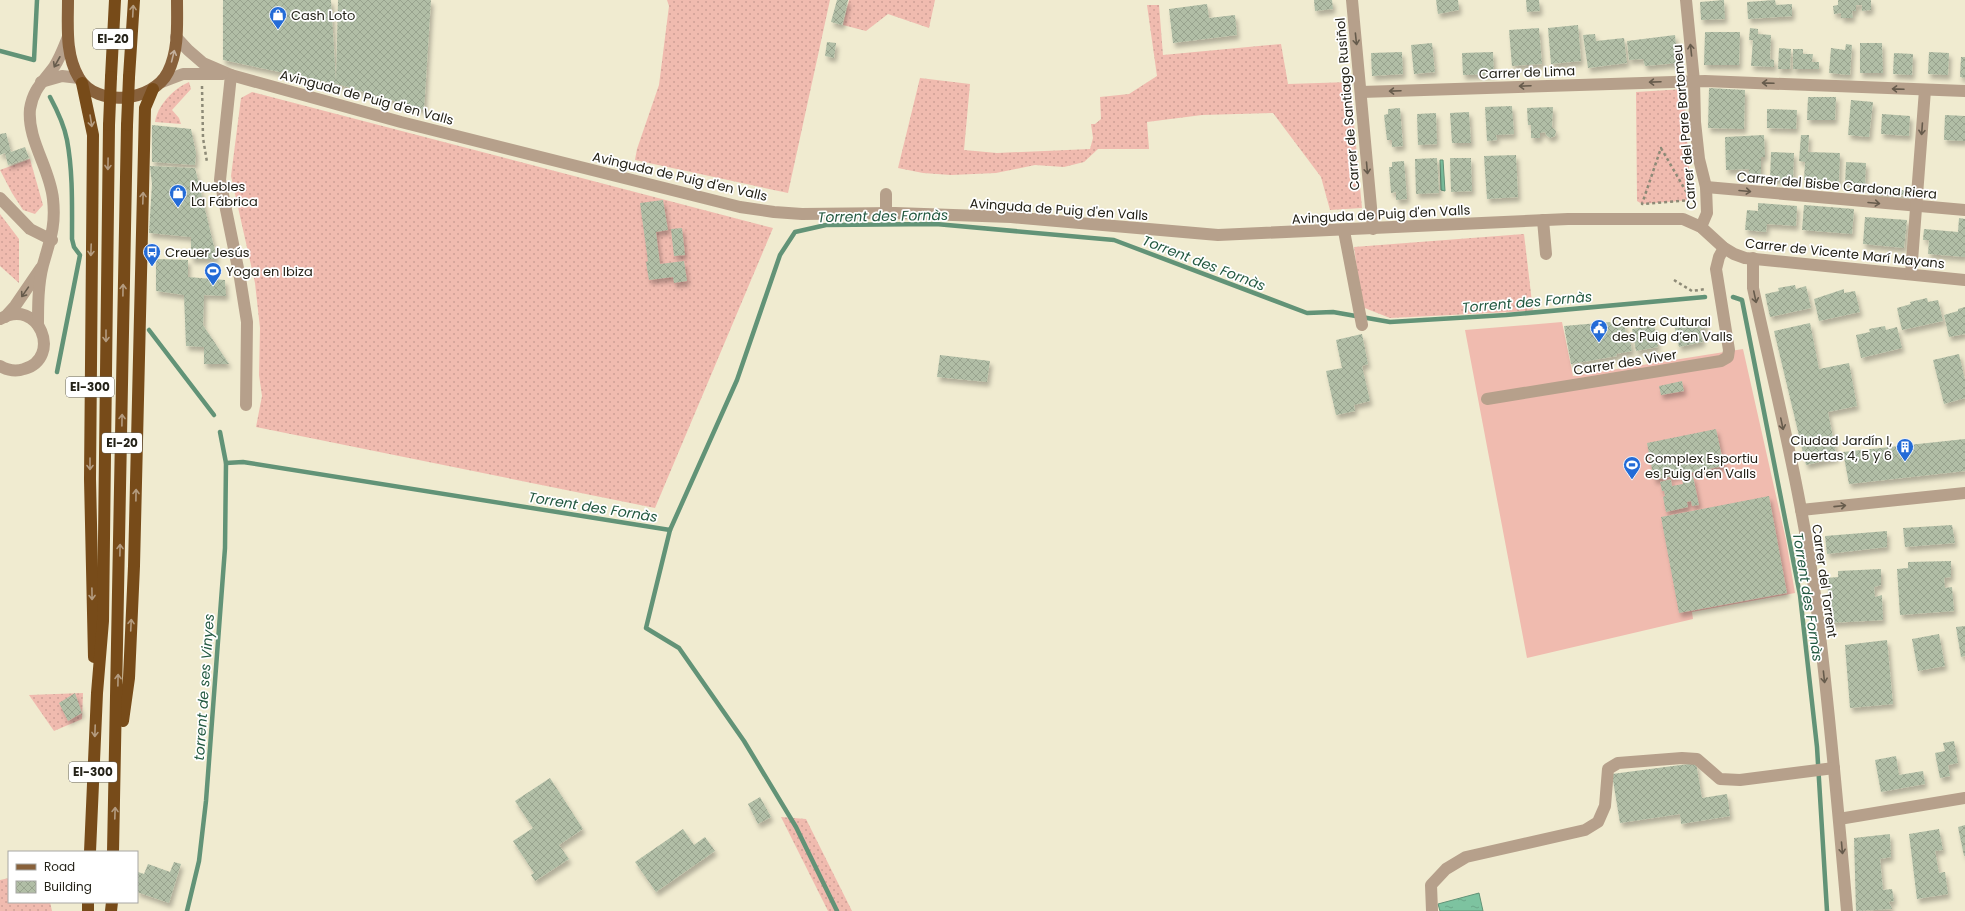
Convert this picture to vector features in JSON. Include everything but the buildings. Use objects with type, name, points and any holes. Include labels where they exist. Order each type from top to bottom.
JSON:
[{"type":"highway","name":"EI-20","points":[[96,692],[103,621],[109,125],[115,0]]},
{"type":"highway","name":"EI-20","points":[[116,761],[127,125],[134,0]]},
{"type":"highway","name":"EI-300","points":[[80,80],[93,135],[90,479],[92,634],[96,692],[90,851]]},
{"type":"highway","name":"EI-300","points":[[113,851],[116,761],[129,678],[134,566],[145,108],[158,85]]},
{"type":"main road","name":"EI-300","points":[[68,0],[68,37],[72,61],[80,80]]},
{"type":"main road","name":"EI-300","points":[[158,85],[174,57],[177,0]]},
{"type":"main road","points":[[80,80],[94,92],[109,97],[134,97],[158,85]]},
{"type":"street","name":"Carrer de Santiago Rusiñol","points":[[1352,0],[1372,229]]},
{"type":"street","name":"Carrer del Pare Bartomeu","points":[[1686,0],[1694,81],[1697,144],[1706,187],[1707,213],[1701,227]]},
{"type":"street","points":[[4,369],[28,368],[40,357],[44,341],[38,325],[39,292],[43,266],[52,240],[54,223],[53,198],[49,178],[30,126],[30,108],[34,94],[40,82],[54,67],[68,37]]},
{"type":"street","name":"Avinguda de Puig d'en Valls","points":[[176,37],[203,63],[231,75],[401,122],[740,207],[788,213],[1011,217],[1218,235],[1544,220],[1676,218],[1694,222],[1724,248]]},
{"type":"street","name":"Avinguda de Puig d'en Valls","points":[[158,85],[183,74],[231,75]]},
{"type":"street","points":[[231,75],[220,180],[240,278],[247,322],[246,405]]},
{"type":"street","points":[[40,82],[62,76],[80,80]]},
{"type":"street","name":"Carrer de Lima","points":[[1361,92],[1694,81],[1965,91]]},
{"type":"street","points":[[1911,274],[1917,207],[1924,90]]},
{"type":"street","name":"Carrer del Bisbe Cardona Riera","points":[[1706,187],[1917,207],[1965,210]]},
{"type":"street","points":[[886,194],[886,214]]},
{"type":"street","points":[[0,198],[30,229],[52,240]]},
{"type":"street","points":[[1544,220],[1546,254]]},
{"type":"street","points":[[1344,230],[1362,325]]},
{"type":"street","name":"Carrer de Vicente Marí Mayans","points":[[1724,248],[1734,254],[1753,258],[1965,280]]},
{"type":"street","name":"Carrer des Viver","points":[[1488,399],[1721,361],[1728,357],[1729,350],[1716,269],[1719,257],[1724,248]]},
{"type":"street","name":"Carrer del Torrent","points":[[1753,258],[1753,288],[1801,510],[1816,602],[1832,768],[1839,819],[1847,911]]},
{"type":"street","points":[[2,318],[15,306],[43,266]]},
{"type":"street","points":[[2,318],[19,314],[26,316],[38,325]]},
{"type":"street","points":[[1801,510],[1965,493]]},
{"type":"street","points":[[1432,911],[1431,885],[1446,868],[1466,857],[1585,830],[1598,822],[1605,806],[1608,769],[1618,763],[1682,758],[1697,760],[1720,779],[1740,780],[1832,768]]},
{"type":"street","points":[[1839,819],[1965,798]]},
{"type":"path","points":[[1661,148],[1691,200],[1642,204],[1656,162],[1661,148]]},
{"type":"path","points":[[1674,280],[1692,291],[1706,290]]},
{"type":"shaded area","points":[[667,0],[830,0],[788,193],[635,160],[637,149],[659,85],[669,6]]},
{"type":"shaded area","points":[[849,0],[935,0],[929,28],[888,14],[866,31],[843,25]]},
{"type":"shaded area","points":[[1147,5],[1159,5],[1163,55],[1281,44],[1288,84],[1350,82],[1362,208],[1330,210],[1321,177],[1273,113],[1202,115],[1147,122],[1149,149],[1098,149],[1084,162],[1064,167],[1035,165],[996,173],[951,175],[923,173],[898,168],[920,78],[970,84],[964,150],[997,153],[1090,149],[1093,138],[1091,124],[1095,124],[1101,119],[1100,97],[1129,94],[1157,76]]},
{"type":"shaded area","points":[[189,82],[191,89],[172,110],[179,118],[181,124],[155,122],[159,110],[167,98],[177,89]]},
{"type":"shaded area","points":[[1684,89],[1691,200],[1642,204],[1637,201],[1636,92]]},
{"type":"shaded area","points":[[252,92],[773,228],[655,508],[256,427],[262,396],[259,375],[260,328],[255,283],[231,176],[241,98]]},
{"type":"shaded area","points":[[30,159],[43,205],[35,214],[23,210],[0,170]]},
{"type":"shaded area","points":[[0,214],[19,239],[19,283],[0,266]]},
{"type":"shaded area","points":[[1524,234],[1533,311],[1390,318],[1362,307],[1354,247]]},
{"type":"shaded area","name":"Complex Esportiu es Puig d'en Valls","points":[[1562,322],[1573,376],[1743,349],[1786,540],[1795,593],[1692,612],[1693,619],[1527,658],[1465,330]]},
{"type":"shaded area","points":[[83,693],[82,719],[54,731],[29,695]]},
{"type":"shaded area","points":[[781,817],[806,819],[852,911],[828,911]]},
{"type":"shaded area","points":[[8,878],[8,903],[50,903],[52,911],[0,911],[0,880]]},
{"type":"water","points":[[1440,160],[1443,160],[1445,191],[1441,190]]},
{"type":"water","points":[[1479,893],[1483,911],[1440,911],[1438,904]]},
{"type":"waterway","points":[[0,51],[34,60],[37,0]]},
{"type":"waterway","points":[[50,97],[58,112],[66,134],[71,177],[72,239],[74,247],[80,255],[57,372]]},
{"type":"waterway","name":"Torrent des Fornàs","points":[[226,463],[243,462],[670,530],[737,380],[780,255],[795,232],[826,225],[936,224],[1114,240],[1307,313],[1333,312],[1390,322],[1506,315],[1705,297]]},
{"type":"waterway","name":"Torrent des Fornàs","points":[[1733,297],[1742,300],[1800,595],[1817,747],[1827,911]]},
{"type":"waterway","points":[[149,330],[214,415]]},
{"type":"waterway","name":"torrent de ses Vinyes","points":[[187,911],[199,861],[206,801],[225,548],[226,463],[220,432]]},
{"type":"waterway","points":[[670,530],[646,628],[679,648],[744,741],[796,827],[837,911]]},
{"type":"place","name":"Cash Loto","points":[[278,30]]},
{"type":"place","name":"Muebles La Fábrica","points":[[178,208]]},
{"type":"place","name":"Creuer Jesús","points":[[152,267]]},
{"type":"place","name":"Yoga en Ibiza","points":[[213,286]]},
{"type":"place","name":"Centre Cultural des Puig d’en Valls","points":[[1599,343]]},
{"type":"place","name":"Ciudad Jardín I, puertas 4, 5 y 6","points":[[1905,462]]},
{"type":"place","name":"Complex Esportiu es Puig d'en Valls","points":[[1632,480]]}]
